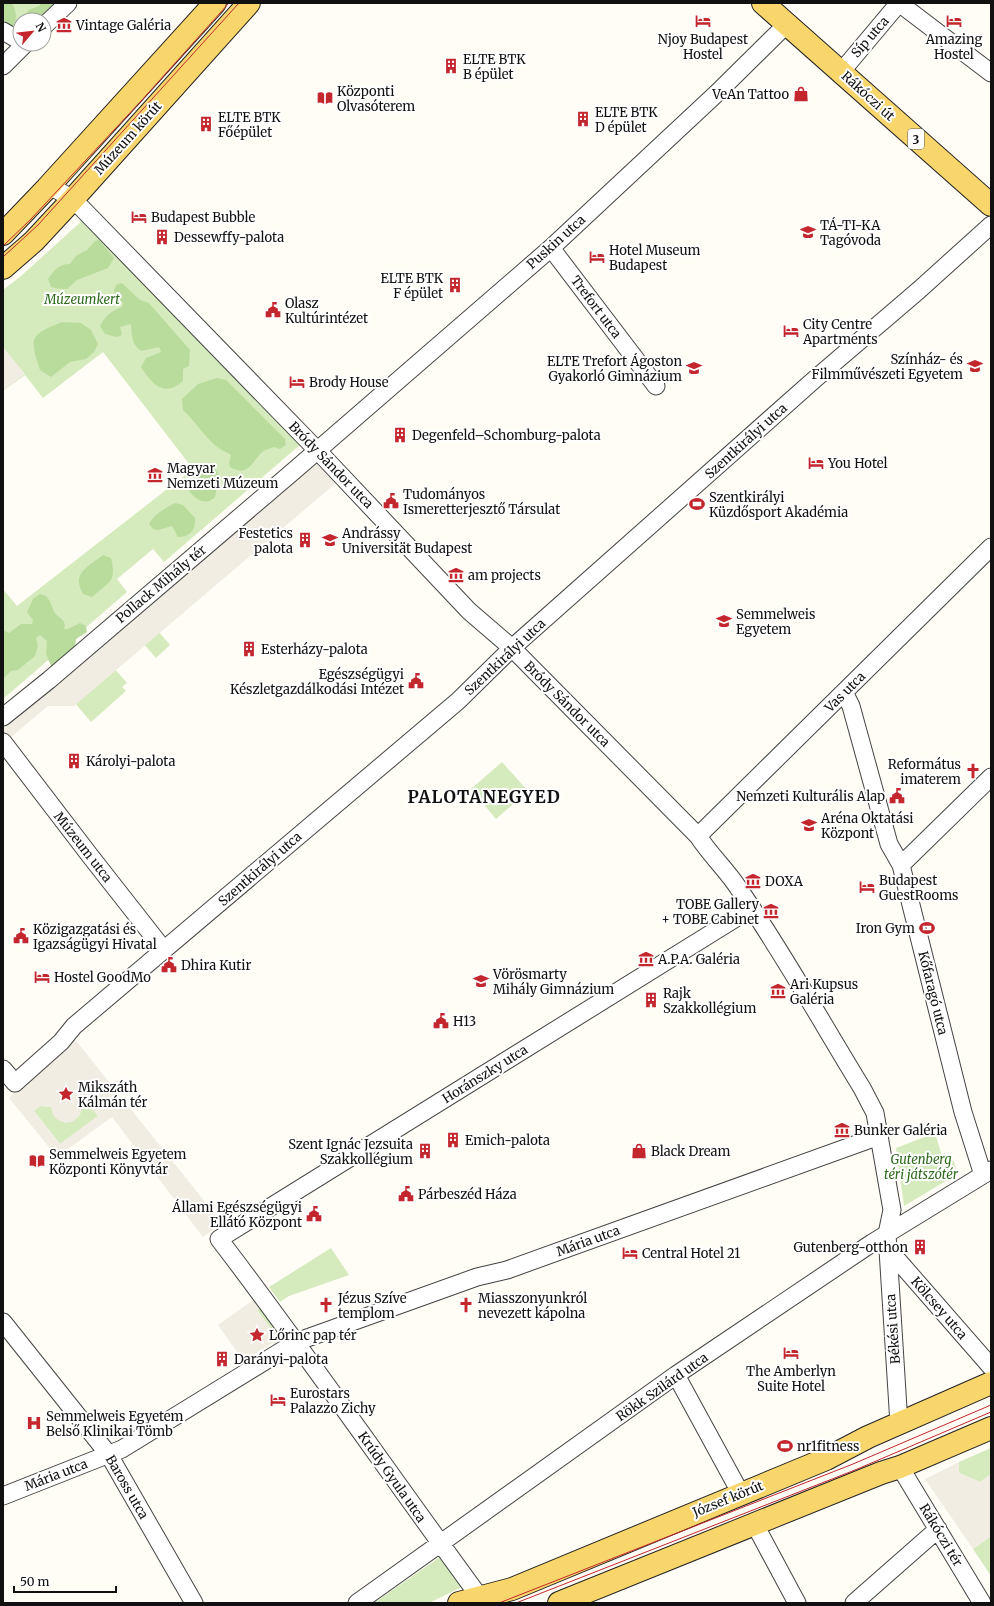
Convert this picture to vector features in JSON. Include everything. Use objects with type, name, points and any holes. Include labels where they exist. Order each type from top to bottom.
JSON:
[{"type":"main road","name":"Múzeum körút","points":[[3,234],[47,188],[215,3]]},
{"type":"main road","name":"Múzeum körút","points":[[3,268],[34,241],[73,199],[249,3]]},
{"type":"main road","name":"Rákóczi út","points":[[763,3],[991,205]]},
{"type":"main road","name":"József körút","points":[[474,1601],[512,1588],[826,1459],[868,1437],[991,1383]]},
{"type":"main road","points":[[559,1603],[754,1523],[880,1473],[900,1467],[991,1428]]},
{"type":"street","points":[[52,18],[68,3]]},
{"type":"street","points":[[899,3],[991,73]]},
{"type":"street","name":"Síp utca","points":[[841,72],[899,3]]},
{"type":"street","name":"Puskin utca","points":[[318,450],[551,248],[716,94],[787,24]]},
{"type":"street","points":[[3,31],[12,36]]},
{"type":"street","points":[[3,66],[17,52]]},
{"type":"street","name":"Bródy Sándor utca","points":[[47,188],[58,190],[73,199],[318,450],[469,611],[512,648],[698,836],[738,887],[752,908],[862,1088],[875,1113],[879,1136]]},
{"type":"street","name":"Szentkirályi utca","points":[[3,1069],[15,1083],[61,1042],[74,1026],[458,701],[512,648],[991,225]]},
{"type":"street","name":"Trefort utca","points":[[551,248],[656,386]]},
{"type":"street","name":"Pollack Mihály tér","points":[[3,717],[318,450]]},
{"type":"street","name":"Vas utca","points":[[698,836],[991,547]]},
{"type":"street","name":"Kőfaragó utca","points":[[844,692],[851,706],[889,844],[901,865],[963,1112],[988,1173]]},
{"type":"street","name":"Múzeum utca","points":[[3,742],[164,950]]},
{"type":"street","points":[[901,865],[991,777]]},
{"type":"street","name":"Horánszky utca","points":[[219,1240],[752,908]]},
{"type":"street","name":"Békési utca","points":[[879,1136],[892,1210],[888,1241],[899,1424]]},
{"type":"street","name":"Mária utca","points":[[3,1496],[122,1449],[296,1342],[476,1277],[507,1270],[879,1136]]},
{"type":"street","name":"Rökk Szilárd utca","points":[[440,1544],[676,1375],[888,1241],[988,1173]]},
{"type":"street","name":"Krúdy Gyula utca","points":[[219,1240],[296,1342],[440,1544],[474,1601]]},
{"type":"street","name":"Kölcsey utca","points":[[888,1241],[991,1367]]},
{"type":"street","name":"Baross utca","points":[[3,1322],[109,1455],[194,1603]]},
{"type":"street","points":[[676,1375],[741,1494]]},
{"type":"street","name":"Rákóczi tér","points":[[900,1467],[982,1603]]},
{"type":"street","points":[[754,1523],[797,1603]]},
{"type":"street","points":[[854,1603],[938,1530]]},
{"type":"street","points":[[357,1603],[440,1544]]},
{"type":"green space","points":[[3,3],[57,3],[49,12],[12,12],[12,27],[3,22]]},
{"type":"green space","points":[[3,3],[12,3],[15,12],[12,12],[12,25],[3,20]]},
{"type":"green space","points":[[41,3],[63,3],[52,13],[27,12],[28,10],[39,6]]},
{"type":"green space","name":"Múzeumkert","points":[[84,219],[301,444],[164,562],[153,549],[117,579],[127,592],[3,699],[3,589],[17,606],[193,469],[103,352],[43,398],[25,375],[3,391],[3,290],[21,276]]},
{"type":"green space","points":[[99,240],[114,258],[108,268],[77,280],[67,289],[51,287],[48,279],[54,271],[60,266],[70,264],[76,256],[87,250],[95,241]]},
{"type":"green space","points":[[122,283],[140,300],[149,303],[190,350],[189,366],[183,369],[183,381],[176,386],[164,389],[159,387],[145,373],[141,367],[146,358],[161,352],[159,347],[141,351],[135,345],[131,324],[120,327],[122,335],[117,337],[105,334],[100,326],[109,314],[122,307],[123,303],[116,296],[114,290],[116,285]]},
{"type":"green space","points":[[62,322],[81,323],[91,330],[98,344],[94,352],[86,359],[70,362],[51,377],[40,370],[34,350],[35,338],[44,330]]},
{"type":"green space","points":[[217,378],[226,380],[285,439],[286,445],[280,449],[274,447],[265,450],[247,469],[242,471],[230,467],[229,463],[231,455],[218,448],[183,410],[182,399],[198,384]]},
{"type":"green space","points":[[207,466],[214,466],[219,476],[215,497],[212,500],[201,501],[189,491]]},
{"type":"green space","points":[[175,503],[183,505],[195,518],[193,529],[186,536],[178,537],[172,526],[158,530],[153,529],[149,524],[157,514]]},
{"type":"green space","points":[[103,555],[111,558],[113,572],[110,581],[92,597],[83,594],[79,581],[80,576],[87,567]]},
{"type":"green space","points":[[40,594],[44,595],[48,599],[55,613],[64,622],[64,629],[68,629],[80,623],[86,626],[87,632],[76,639],[75,646],[70,651],[69,659],[62,664],[51,666],[46,654],[47,641],[40,635],[36,638],[38,646],[35,656],[18,670],[11,671],[3,679],[3,630],[9,633],[21,624],[32,624],[33,620],[27,612],[33,599]]},
{"type":"green space","points":[[158,631],[170,645],[156,658],[143,643]]},
{"type":"green space","points":[[114,668],[127,683],[122,687],[126,691],[91,722],[74,702]]},
{"type":"green space","points":[[502,762],[528,791],[496,819],[471,789]]},
{"type":"green space","points":[[40,1106],[93,1109],[98,1116],[60,1144],[34,1111]]},
{"type":"green space","name":"Gutenberg téri játszótér","points":[[935,1133],[943,1159],[952,1156],[957,1171],[956,1175],[904,1206],[896,1148]]},
{"type":"green space","points":[[331,1248],[349,1275],[289,1296],[280,1302],[269,1287]]},
{"type":"green space","points":[[261,1306],[276,1326],[271,1329],[257,1310]]},
{"type":"green space","points":[[991,1448],[991,1474],[980,1482],[959,1473],[959,1462]]},
{"type":"green space","points":[[991,1536],[991,1576],[973,1549]]},
{"type":"green space","points":[[440,1557],[462,1587],[429,1603],[374,1603]]},
{"type":"shaded area","points":[[3,347],[25,374],[3,391]]},
{"type":"shaded area","points":[[317,450],[343,477],[74,706],[48,706],[4,743],[3,717]]},
{"type":"shaded area","name":"Mikszáth Kálmán tér","points":[[73,1037],[222,1223],[203,1237],[112,1117],[57,1157],[9,1098],[20,1085]],"holes":[[[40,1106],[51,1107],[53,1115],[58,1120],[66,1123],[74,1121],[80,1115],[82,1108],[93,1110],[98,1116],[60,1144],[34,1111]]]},
{"type":"shaded area","name":"Lőrinc pap tér","points":[[259,1296],[291,1341],[246,1372],[242,1366],[242,1359],[218,1325]],"holes":[[[262,1306],[276,1326],[271,1329],[257,1310]],[[273,1343],[276,1348],[258,1359],[255,1354]]]},
{"type":"shaded area","points":[[959,1462],[959,1473],[980,1482],[991,1474],[991,1536],[973,1549],[925,1479]]},
{"type":"tram line","points":[[3,246],[31,219],[142,100],[229,3]]},
{"type":"tram line","points":[[3,257],[38,225],[239,3]]},
{"type":"tram line","points":[[499,1603],[853,1464],[991,1405]]},
{"type":"tram line","points":[[516,1603],[855,1470],[991,1412]]},
{"type":"place","name":"Njoy Budapest Hostel","points":[[703,21]]},
{"type":"place","name":"Amazing Hostel","points":[[954,21]]},
{"type":"place","name":"Vintage Galéria","points":[[64,25]]},
{"type":"place","name":"ELTE BTK B épület","points":[[451,66]]},
{"type":"place","name":"VeAn Tattoo","points":[[801,94]]},
{"type":"place","name":"Központi Olvasóterem","points":[[325,98]]},
{"type":"place","name":"ELTE BTK D épület","points":[[583,119]]},
{"type":"place","name":"ELTE BTK Főépület","points":[[206,124]]},
{"type":"place","name":"Budapest Bubble","points":[[139,217]]},
{"type":"place","name":"TÁ-TI-KA Tagóvoda","points":[[808,232]]},
{"type":"place","name":"Dessewffy-palota","points":[[162,237]]},
{"type":"place","name":"Hotel Museum Budapest","points":[[597,257]]},
{"type":"place","name":"ELTE BTK F épület","points":[[455,285]]},
{"type":"place","name":"Olasz Kultúrintézet","points":[[273,310]]},
{"type":"place","name":"City Centre Apartments","points":[[791,331]]},
{"type":"place","name":"Színház- és Filmművészeti Egyetem","points":[[975,366]]},
{"type":"place","name":"ELTE Trefort Ágoston Gyakorló Gimnázium","points":[[694,368]]},
{"type":"place","name":"Brody House","points":[[297,382]]},
{"type":"place","name":"Degenfeld–Schomburg-palota","points":[[400,435]]},
{"type":"place","name":"You Hotel","points":[[816,463]]},
{"type":"place","name":"Magyar Nemzeti Múzeum","points":[[155,475]]},
{"type":"place","name":"Tudományos Ismeretterjesztő Társulat","points":[[391,501]]},
{"type":"place","name":"Szentkirályi Küzdősport Akadémia","points":[[697,504]]},
{"type":"place","name":"Festetics palota","points":[[305,540]]},
{"type":"place","name":"Andrássy Universität Budapest","points":[[330,540]]},
{"type":"place","name":"am projects","points":[[456,575]]},
{"type":"place","name":"Semmelweis Egyetem","points":[[724,621]]},
{"type":"place","name":"Esterházy-palota","points":[[249,649]]},
{"type":"place","name":"Egészségügyi Készletgazdálkodási Intézet","points":[[416,681]]},
{"type":"place","name":"Károlyi-palota","points":[[74,761]]},
{"type":"place","name":"Református imaterem","points":[[973,771]]},
{"type":"place","name":"Nemzeti Kulturális Alap","points":[[897,796]]},
{"type":"place","name":"Aréna Oktatási Központ","points":[[809,825]]},
{"type":"place","name":"DOXA","points":[[753,881]]},
{"type":"place","name":"Budapest GuestRooms","points":[[867,887]]},
{"type":"place","name":"TOBE Gallery + TOBE Cabinet","points":[[771,911]]},
{"type":"place","name":"Iron Gym","points":[[927,928]]},
{"type":"place","name":"Közigazgatási és Igazságügyi Hivatal","points":[[21,936]]},
{"type":"place","name":"A.P.A. Galéria","points":[[646,959]]},
{"type":"place","name":"Dhira Kutir","points":[[169,965]]},
{"type":"place","name":"Hostel GoodMo","points":[[42,977]]},
{"type":"place","name":"Vörösmarty Mihály Gimnázium","points":[[481,981]]},
{"type":"place","name":"Ari Kupsus Galéria","points":[[778,991]]},
{"type":"place","name":"Rajk Szakkollégium","points":[[651,1000]]},
{"type":"place","name":"H13","points":[[441,1021]]},
{"type":"place","name":"Mikszáth Kálmán tér","points":[[66,1094]]},
{"type":"place","name":"Bunker Galéria","points":[[842,1130]]},
{"type":"place","name":"Emich-palota","points":[[453,1140]]},
{"type":"place","name":"Szent Ignác Jezsuita Szakkollégium","points":[[425,1151]]},
{"type":"place","name":"Black Dream","points":[[639,1151]]},
{"type":"place","name":"Semmelweis Egyetem Központi Könyvtár","points":[[37,1161]]},
{"type":"place","name":"Párbeszéd Háza","points":[[406,1194]]},
{"type":"place","name":"Állami Egészségügyi Ellátó Központ","points":[[314,1214]]},
{"type":"place","name":"Gutenberg-otthon","points":[[920,1247]]},
{"type":"place","name":"Central Hotel 21","points":[[630,1253]]},
{"type":"place","name":"Jézus Szíve templom","points":[[326,1305]]},
{"type":"place","name":"Miasszonyunkról nevezett kápolna","points":[[466,1305]]},
{"type":"place","name":"Lőrinc pap tér","points":[[257,1335]]},
{"type":"place","name":"The Amberlyn Suite Hotel","points":[[791,1353]]},
{"type":"place","name":"Darányi-palota","points":[[222,1359]]},
{"type":"place","name":"Eurostars Palazzo Zichy","points":[[278,1400]]},
{"type":"place","name":"Semmelweis Egyetem Belső Klinikai Tömb","points":[[34,1423]]},
{"type":"place","name":"nr1fitness","points":[[785,1446]]},
{"type":"district","name":"PALOTANEGYED","points":[[484,797]]}]
